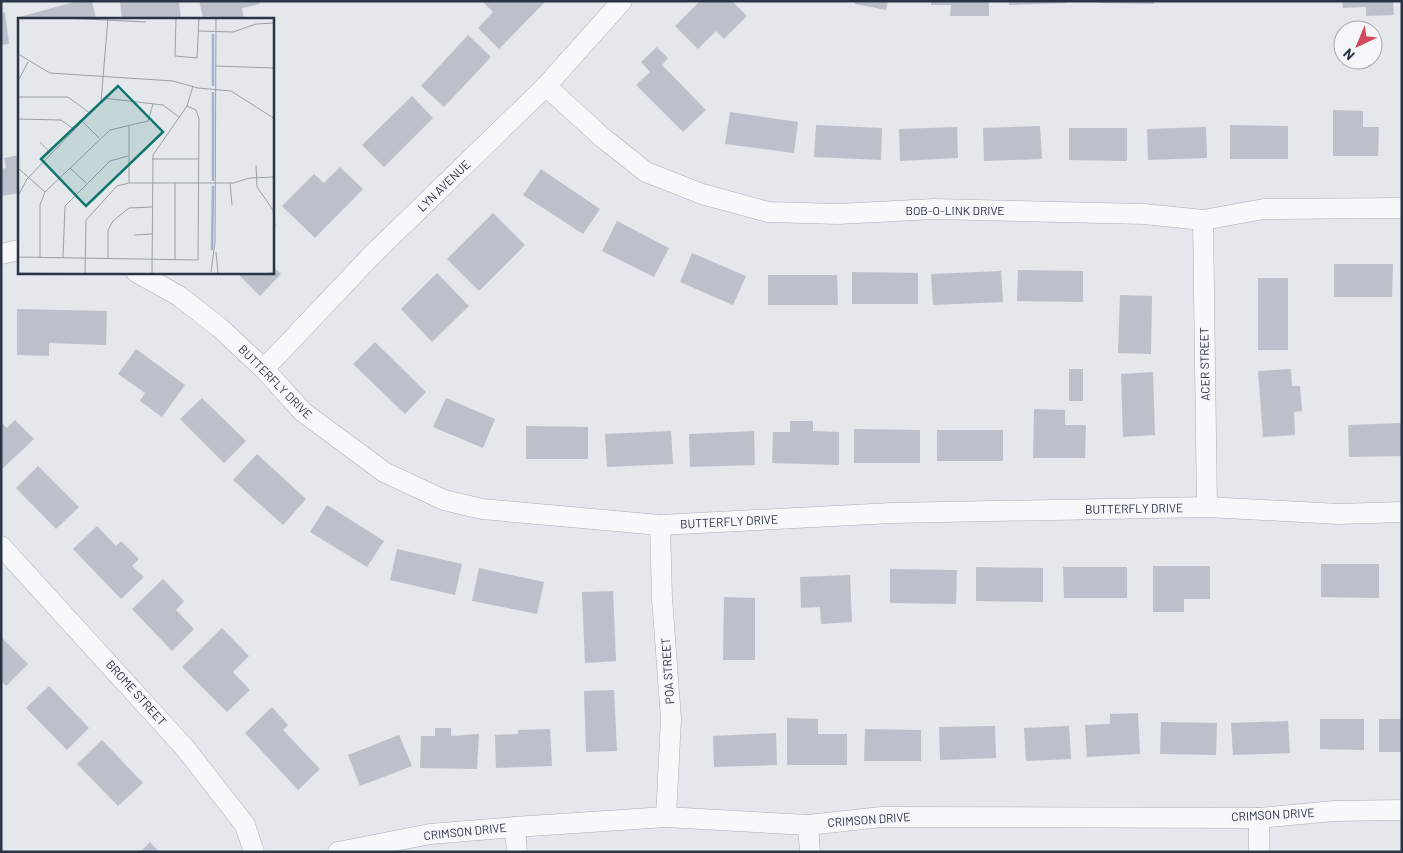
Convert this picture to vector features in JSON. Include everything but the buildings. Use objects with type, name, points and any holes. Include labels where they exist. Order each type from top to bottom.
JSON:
[{"type":"street","name":"LYN AVENUE","points":[[264,369],[371,256],[546,86],[622,1]]},
{"type":"street","name":"BOB-O-LINK DRIVE","points":[[546,86],[603,138],[646,172],[702,194],[768,212],[838,214],[944,210],[1144,214],[1203,220],[1264,209],[1402,208]]},
{"type":"street","name":"ACER STREET","points":[[1203,220],[1206,507]]},
{"type":"street","points":[[1,254],[18,250]]},
{"type":"street","name":"BUTTERFLY DRIVE","points":[[140,274],[179,296],[220,328],[264,369],[303,412],[384,472],[444,500],[482,510],[660,526],[892,513],[1206,507],[1339,514],[1402,512]]},
{"type":"street","name":"POA STREET","points":[[660,526],[662,598],[671,719],[666,817]]},
{"type":"street","name":"BROME STREET","points":[[1,546],[185,748],[245,825],[254,852]]},
{"type":"street","name":"CRIMSON DRIVE","points":[[338,852],[430,834],[666,817],[808,825],[882,817],[1259,818],[1334,811],[1402,810]]},
{"type":"street","points":[[1259,818],[1259,852]]},
{"type":"street","points":[[808,825],[810,852]]},
{"type":"street","points":[[515,827],[517,852]]}]
